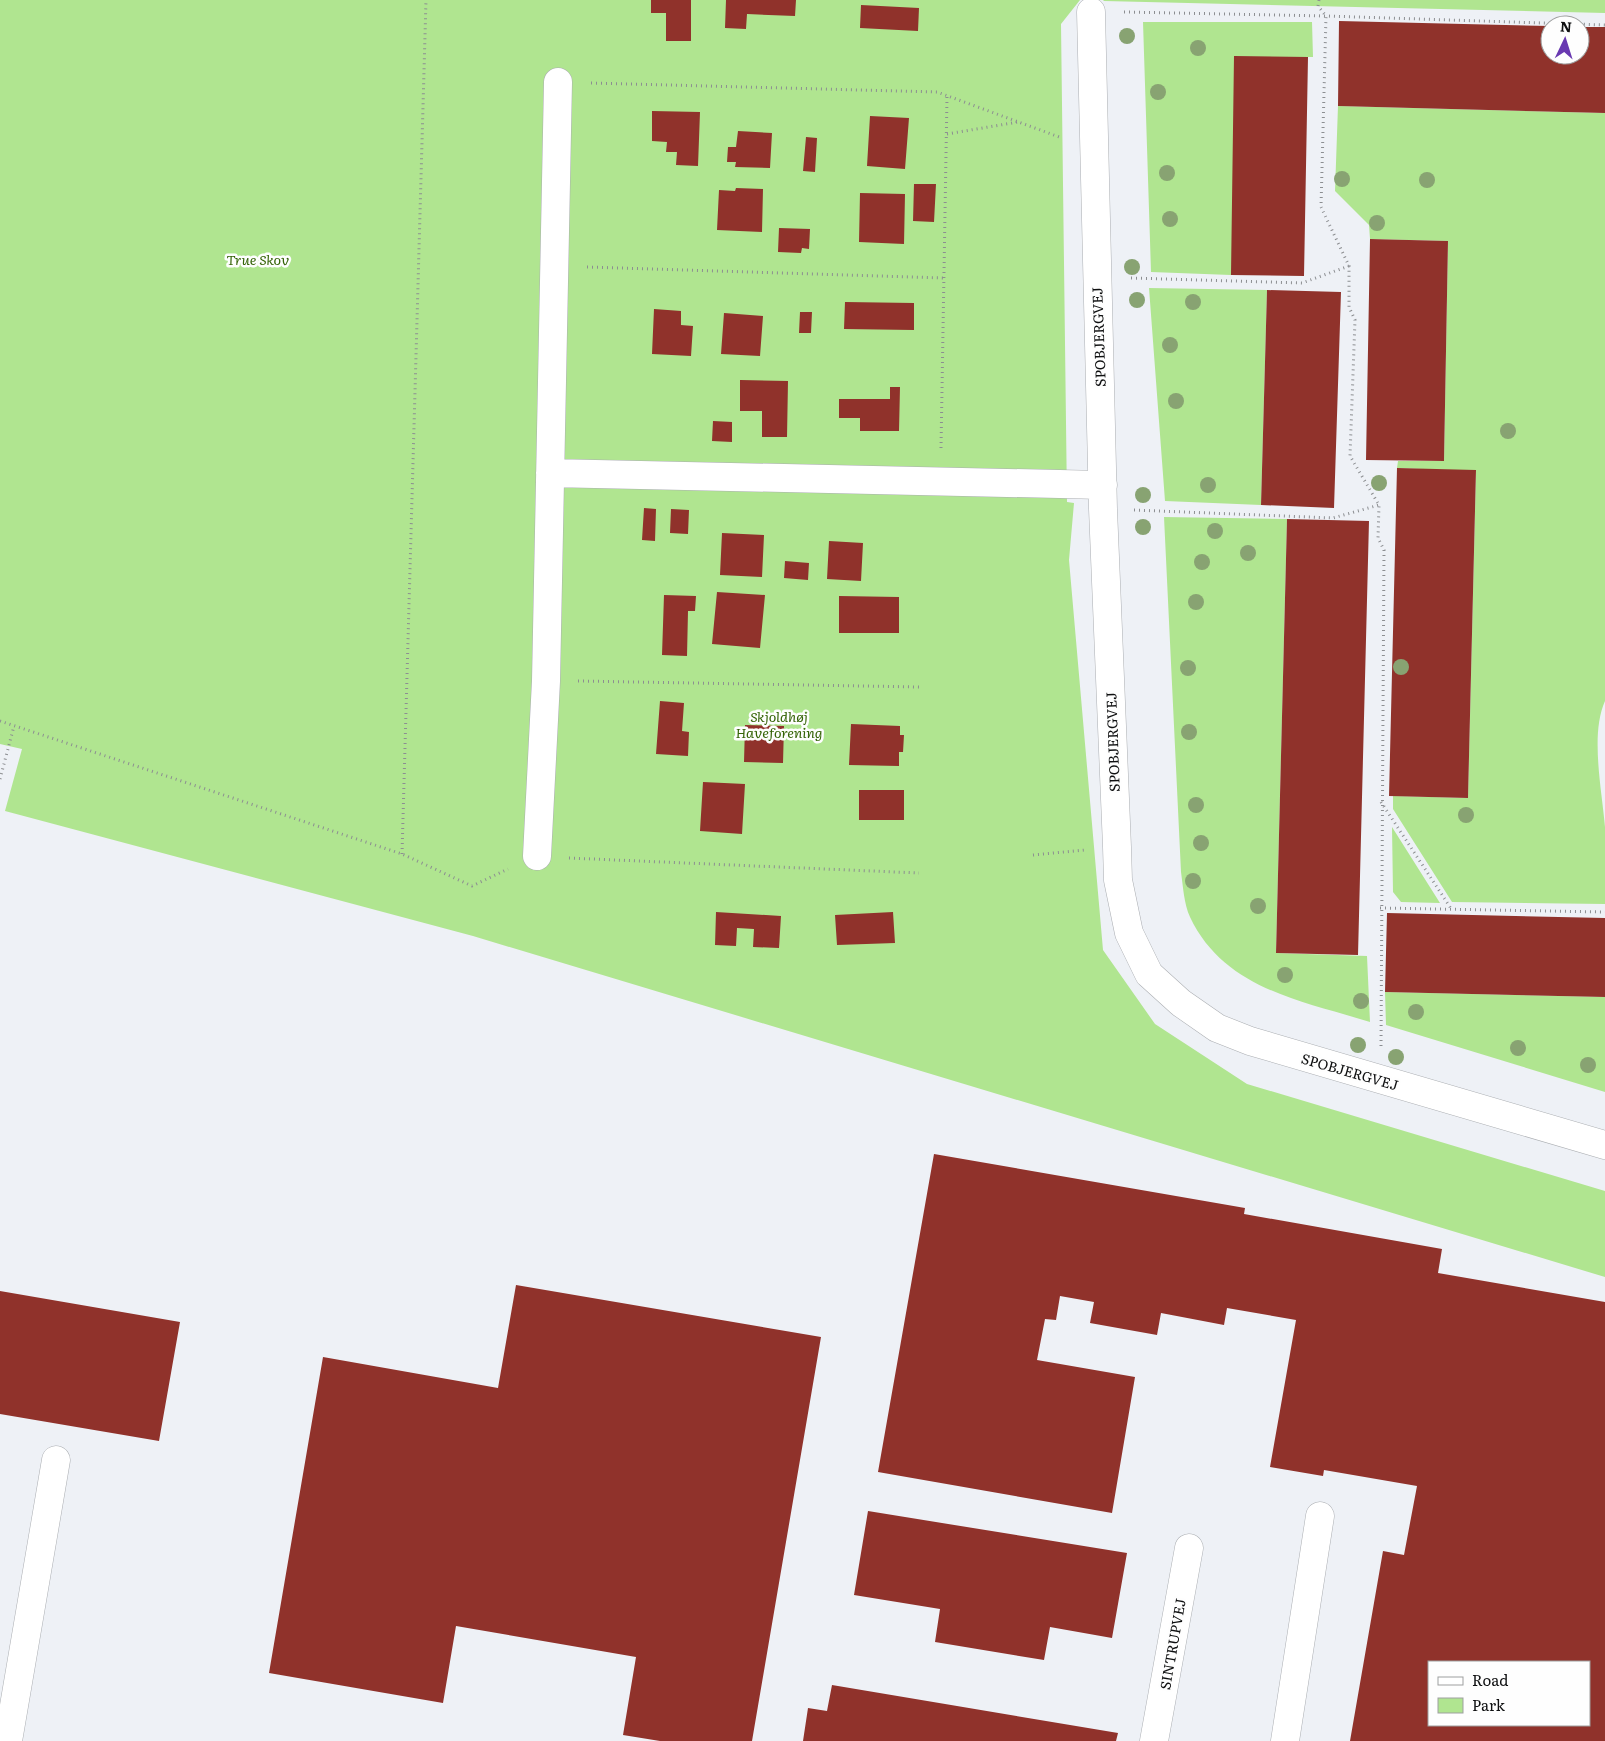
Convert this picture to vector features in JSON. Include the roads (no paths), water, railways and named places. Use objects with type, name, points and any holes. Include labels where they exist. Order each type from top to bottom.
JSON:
[{"type":"street","name":"SPOBJERGVEJ","points":[[1091,12],[1103,497],[1118,880],[1129,933],[1149,974],[1181,1003],[1217,1028],[1250,1041],[1605,1146]]},
{"type":"street","points":[[537,856],[546,681],[558,82]]},
{"type":"street","points":[[550,473],[940,481],[1103,497]]},
{"type":"street","points":[[8,1741],[56,1460]]},
{"type":"street","points":[[1285,1741],[1320,1516]]},
{"type":"street","name":"SINTRUPVEJ","points":[[1154,1741],[1189,1548]]},
{"type":"park label","name":"True Skov","points":[[258,259]]},
{"type":"park label","name":"Skjoldhøj Haveforening","points":[[779,724]]}]
